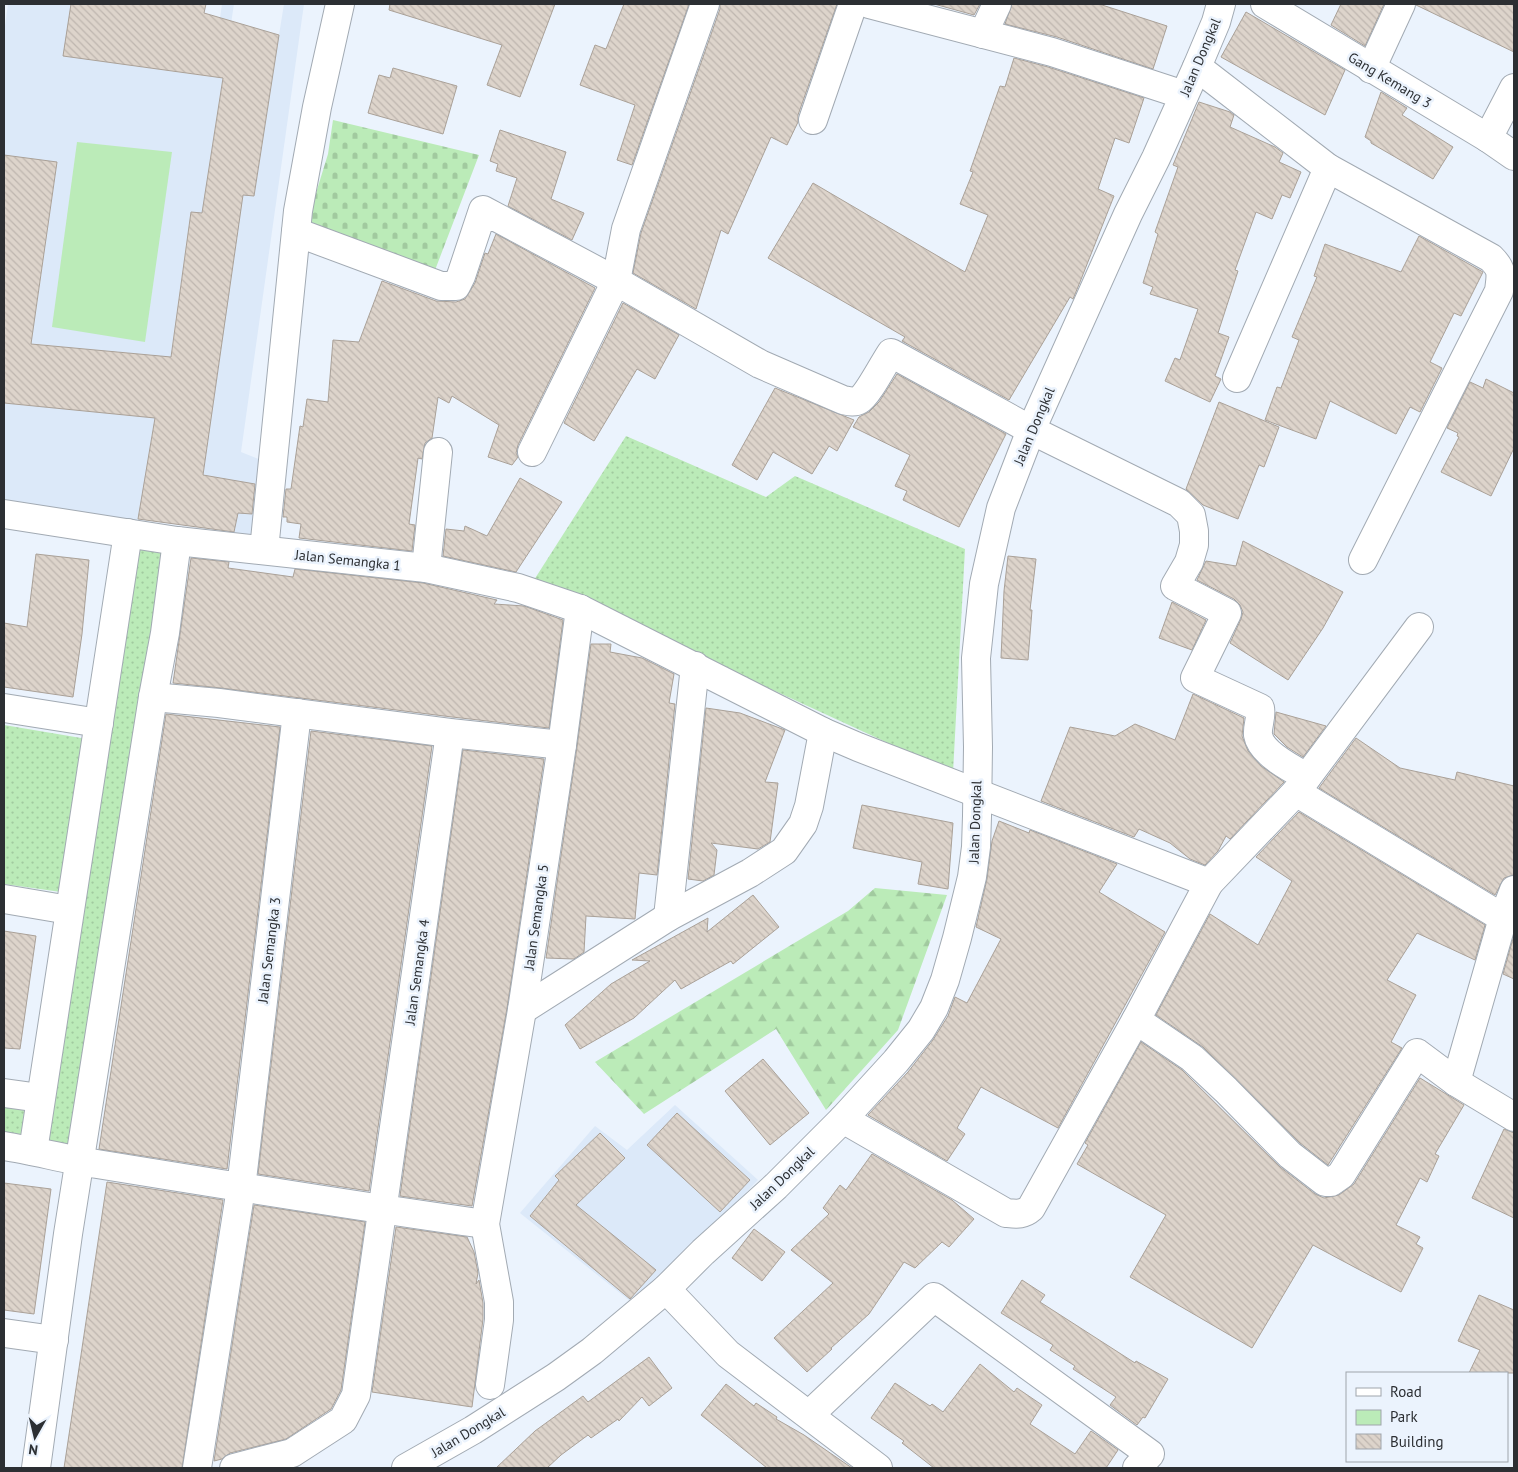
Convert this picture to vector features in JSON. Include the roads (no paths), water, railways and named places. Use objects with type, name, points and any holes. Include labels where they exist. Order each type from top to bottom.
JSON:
[{"type":"street","points":[[264,550],[296,232],[317,106],[340,4]]},
{"type":"street","points":[[532,452],[616,281],[626,229],[705,4]]},
{"type":"street","points":[[813,120],[853,4]]},
{"type":"street","points":[[869,4],[1052,52],[1184,95]]},
{"type":"street","points":[[983,34],[997,4]]},
{"type":"street","name":"Jalan Dongkal","points":[[406,1468],[473,1430],[556,1377],[592,1351],[666,1289],[703,1252],[776,1186],[843,1118],[896,1061],[921,1030],[934,1008],[957,938],[972,877],[976,847],[978,747],[976,658],[984,584],[1001,508],[1031,430],[1197,68],[1216,22],[1221,4]]},
{"type":"street","name":"Gang Kemang 3","points":[[1266,4],[1488,138],[1514,156]]},
{"type":"street","points":[[1371,69],[1401,4]]},
{"type":"street","points":[[1197,68],[1328,168],[1491,258],[1499,267],[1501,274],[1499,291],[1363,560]]},
{"type":"street","points":[[1488,138],[1514,88]]},
{"type":"street","points":[[1236,378],[1328,168]]},
{"type":"street","points":[[296,232],[441,286],[456,286],[483,210],[616,281],[760,364],[843,400],[858,401],[864,396],[891,353],[1031,430],[1179,503],[1191,515],[1194,545],[1189,562],[1175,586],[1227,613],[1195,678],[1260,708],[1258,733],[1263,747],[1302,784],[1504,918]]},
{"type":"street","points":[[426,568],[438,452]]},
{"type":"street","name":"Jalan Semangka 1","points":[[4,514],[177,541],[426,568],[518,588],[580,609],[823,732],[858,747],[1210,883]]},
{"type":"street","points":[[33,1151],[128,533]]},
{"type":"street","points":[[36,1468],[68,1234],[153,697],[165,633],[177,541]]},
{"type":"street","name":"Jalan Semangka 5","points":[[490,1385],[499,1320],[499,1302],[485,1224],[522,1010],[562,745],[580,609]]},
{"type":"street","points":[[843,1118],[1006,1213],[1022,1214],[1031,1208],[1210,883],[1302,784],[1419,627]]},
{"type":"street","points":[[668,917],[695,666]]},
{"type":"street","points":[[153,697],[219,702],[450,734],[562,745]]},
{"type":"street","points":[[4,708],[98,723]]},
{"type":"street","name":"Jalan Semangka 3","points":[[197,1468],[241,1188],[297,713]]},
{"type":"street","points":[[522,1010],[668,917],[750,873],[784,851],[803,824],[809,806],[823,732]]},
{"type":"street","name":"Jalan Semangka 4","points":[[234,1468],[292,1452],[343,1420],[356,1395],[450,734]]},
{"type":"street","points":[[1456,1082],[1514,890]]},
{"type":"street","points":[[4,899],[70,910]]},
{"type":"street","points":[[1136,1020],[1192,1058],[1290,1155],[1325,1182],[1331,1182],[1341,1175],[1417,1053],[1456,1082],[1514,1117]]},
{"type":"street","points":[[4,1093],[40,1098]]},
{"type":"street","points":[[4,1146],[80,1161],[241,1188],[485,1224]]},
{"type":"street","points":[[666,1289],[728,1354],[876,1468]]},
{"type":"street","points":[[808,1415],[934,1297],[1150,1454],[1137,1468]]},
{"type":"street","points":[[4,1333],[54,1340]]}]
